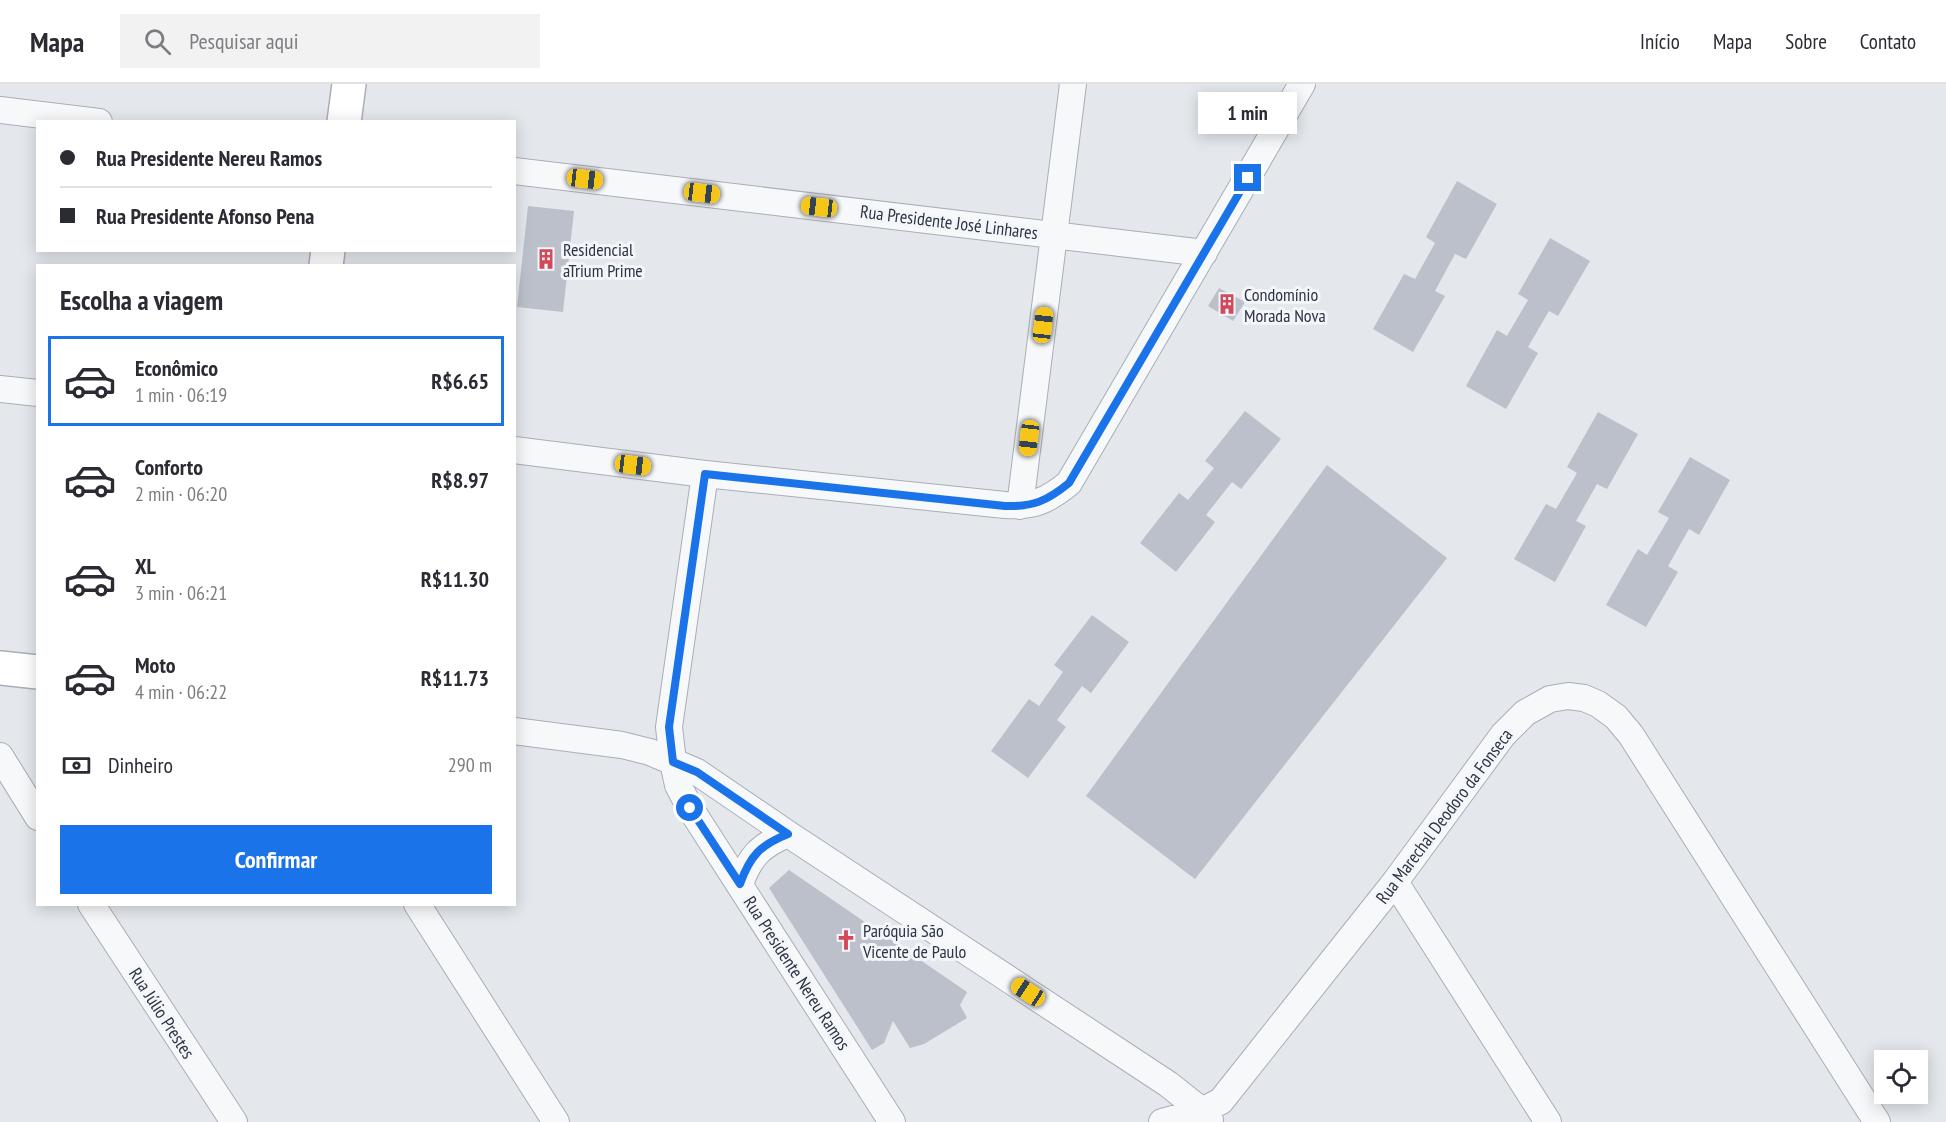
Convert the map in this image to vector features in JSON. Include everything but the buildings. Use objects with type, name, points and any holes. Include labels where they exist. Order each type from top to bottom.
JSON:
[{"type":"street","points":[[344,120],[349,84]]},
{"type":"street","points":[[1020,506],[1073,84]]},
{"type":"street","points":[[516,450],[705,474],[1020,506],[1051,497],[1069,483],[1302,84]]},
{"type":"street","points":[[0,110],[82,120]]},
{"type":"street","name":"Rua Presidente José Linhares","points":[[516,171],[1204,253]]},
{"type":"street","points":[[0,389],[36,393]]},
{"type":"street","name":"Rua Presidente Nereu Ramos","points":[[705,474],[669,727],[678,785],[690,808],[892,1122]]},
{"type":"street","points":[[0,668],[36,672]]},
{"type":"street","name":"Rua Marechal Deodoro da Fonseca","points":[[1162,1122],[1207,1116],[1236,1085],[1395,882],[1503,735],[1525,713],[1550,699],[1568,696],[1584,698],[1598,704],[1616,717],[1631,735],[1877,1122]]},
{"type":"street","points":[[516,731],[622,745],[650,752],[697,772],[1168,1084],[1207,1116]]},
{"type":"street","points":[[0,756],[36,814]]},
{"type":"street","points":[[740,884],[746,867],[757,852],[771,841],[788,834]]},
{"type":"street","points":[[1395,882],[1548,1122]]},
{"type":"street","name":"Rua Júlio Prestes","points":[[92,906],[234,1122]]},
{"type":"street","points":[[418,906],[556,1122]]},
{"type":"place","name":"Residencial aTrium Prime","points":[[546,259]]},
{"type":"place","name":"Condomínio Morada Nova","points":[[1227,304]]},
{"type":"place","name":"Paróquia São Vicente de Paulo","points":[[846,940]]},
{"type":"route","points":[[690,808],[740,884],[746,867],[757,852],[771,841],[788,834],[697,772],[673,762],[669,727],[705,474],[1005,506],[1020,506],[1051,497],[1069,483],[1248,178]]}]
